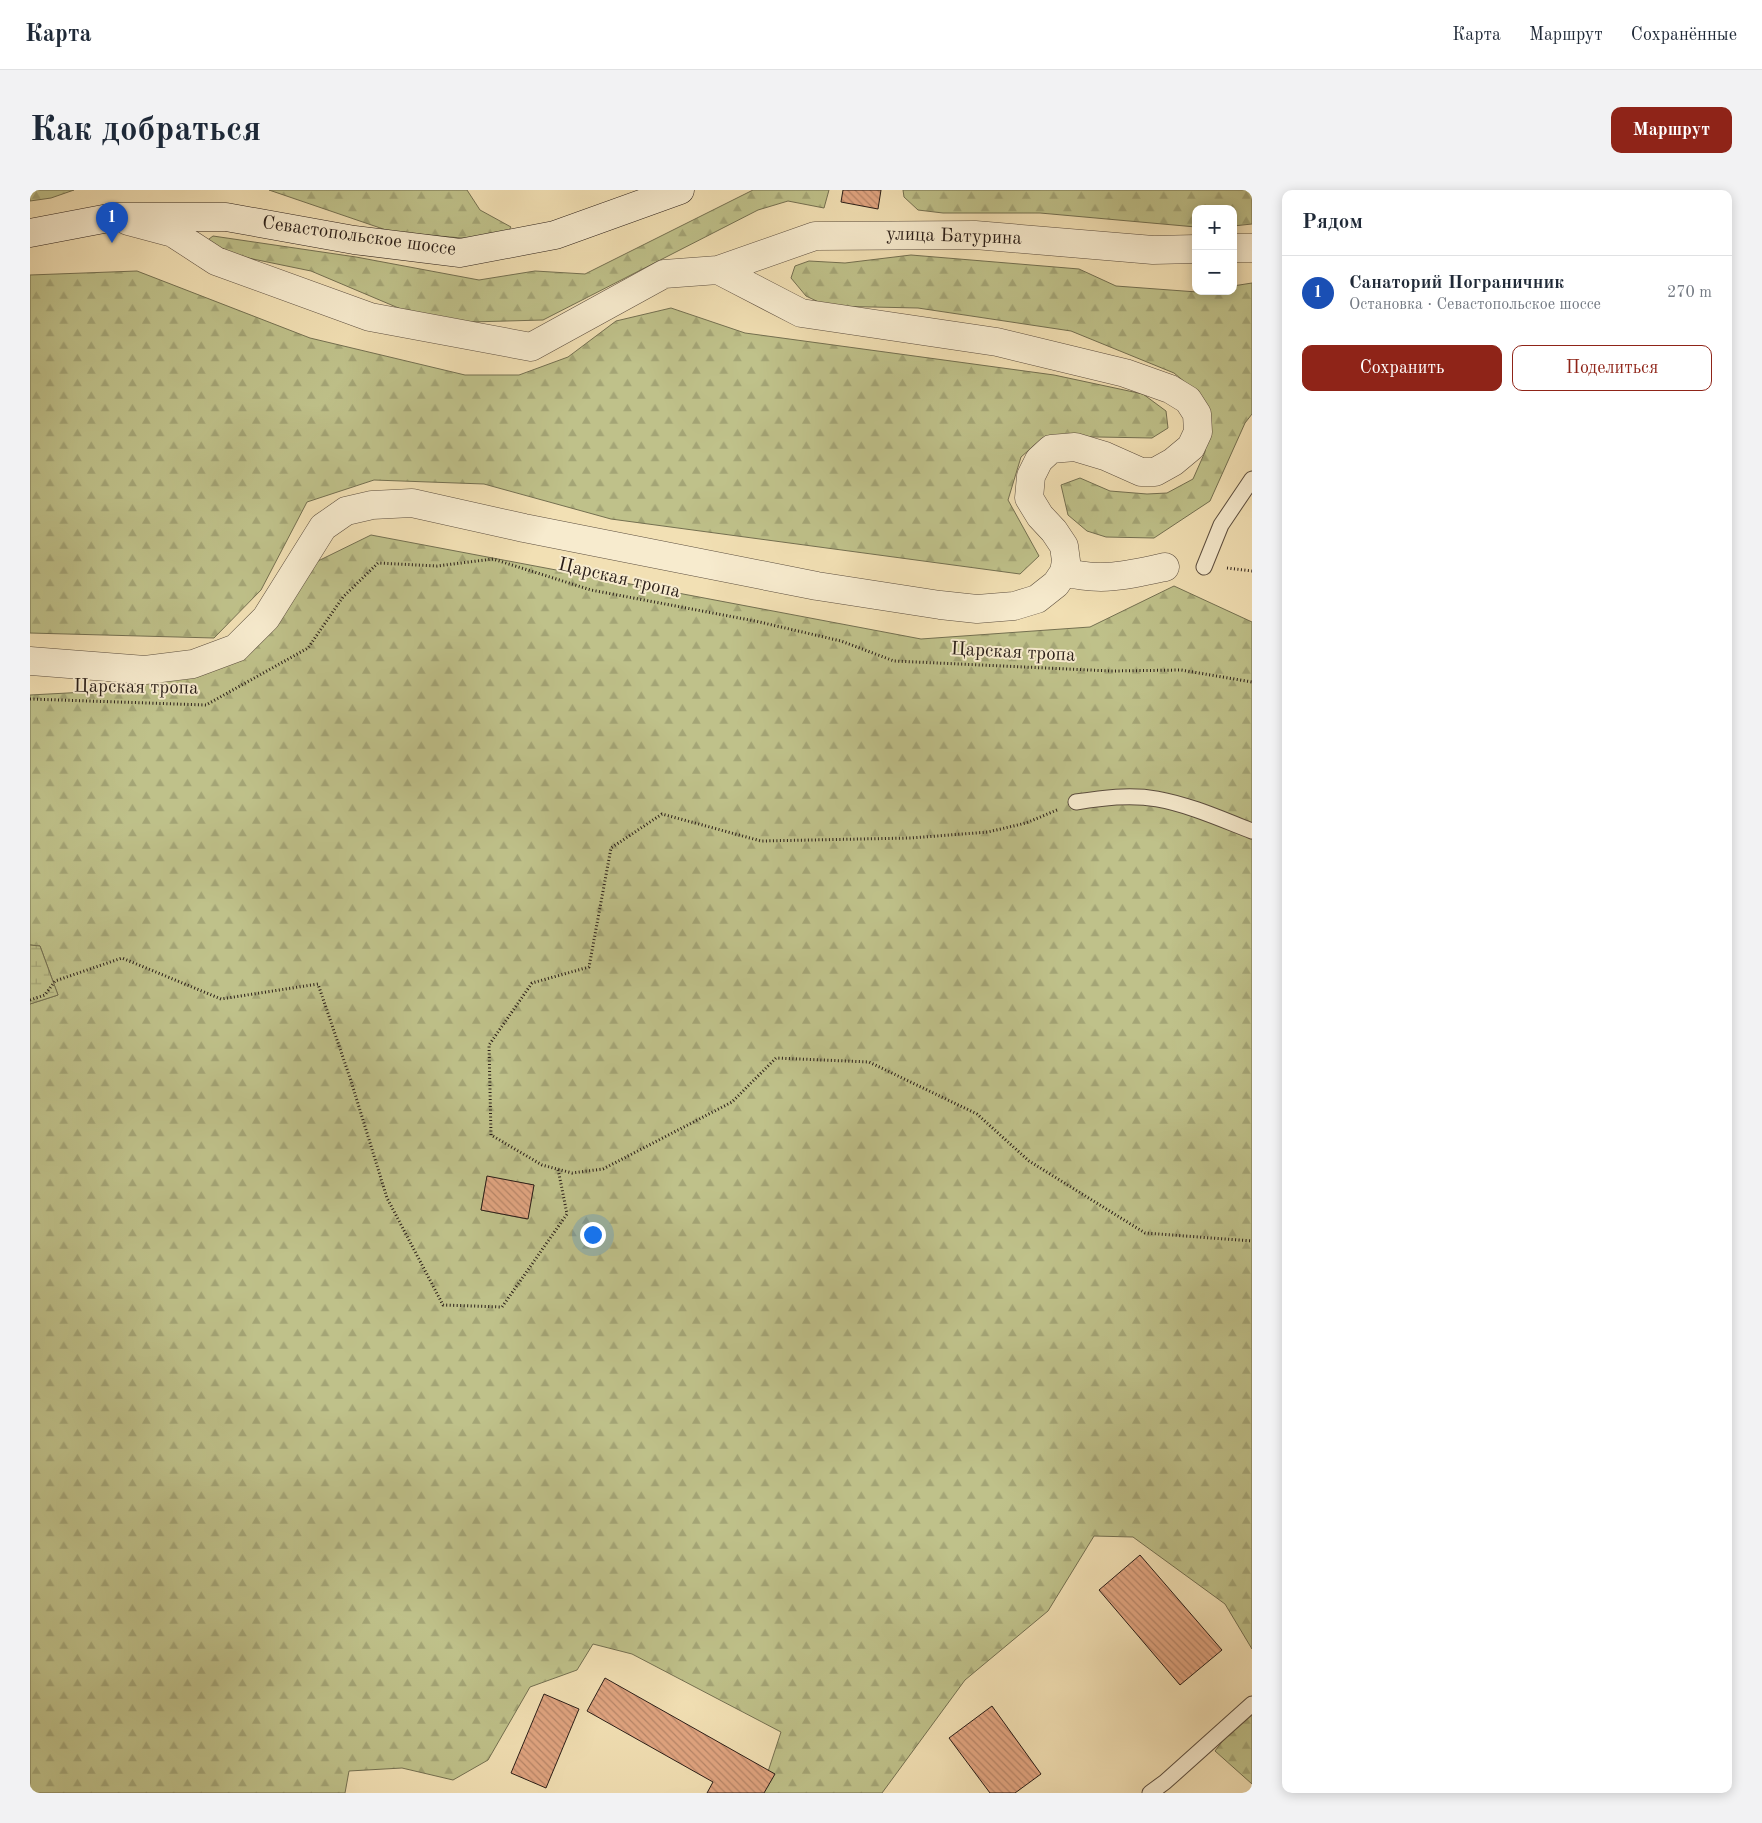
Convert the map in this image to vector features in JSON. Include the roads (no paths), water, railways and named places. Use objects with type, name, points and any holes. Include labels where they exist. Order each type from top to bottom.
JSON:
[{"type":"street","name":"Севастопольское шоссе","points":[[30,233],[114,217],[226,217],[354,240],[460,253],[555,235],[680,190]]},
{"type":"street","name":"улица Батурина","points":[[114,217],[173,233],[216,261],[370,317],[531,347],[664,274],[718,270],[815,236],[975,235],[1153,250],[1192,249]]},
{"type":"street","points":[[1237,248],[1252,248]]},
{"type":"street","points":[[30,661],[145,670],[193,664],[236,648],[266,618],[323,527],[346,511],[372,505],[412,503],[524,528],[817,586],[977,609],[1014,606],[1037,600],[1056,584],[1064,572],[1066,561],[1064,546],[1054,531],[1040,516],[1029,498],[1031,476],[1038,460],[1051,449],[1075,447],[1105,456],[1141,472],[1155,472],[1173,462],[1191,447],[1198,432],[1197,414],[1188,400],[1170,389],[1124,373],[997,342],[801,313],[718,270]]},
{"type":"street","points":[[1064,572],[1100,578],[1127,576],[1164,567]]},
{"type":"lane","points":[[1204,566],[1221,525],[1252,479]]},
{"type":"lane","points":[[1076,802],[1116,796],[1156,798],[1205,813],[1252,831]]},
{"type":"lane","points":[[1150,1793],[1165,1782],[1252,1704]]},
{"type":"place","name":"Санаторий Пограничник","points":[[112,243]]}]
